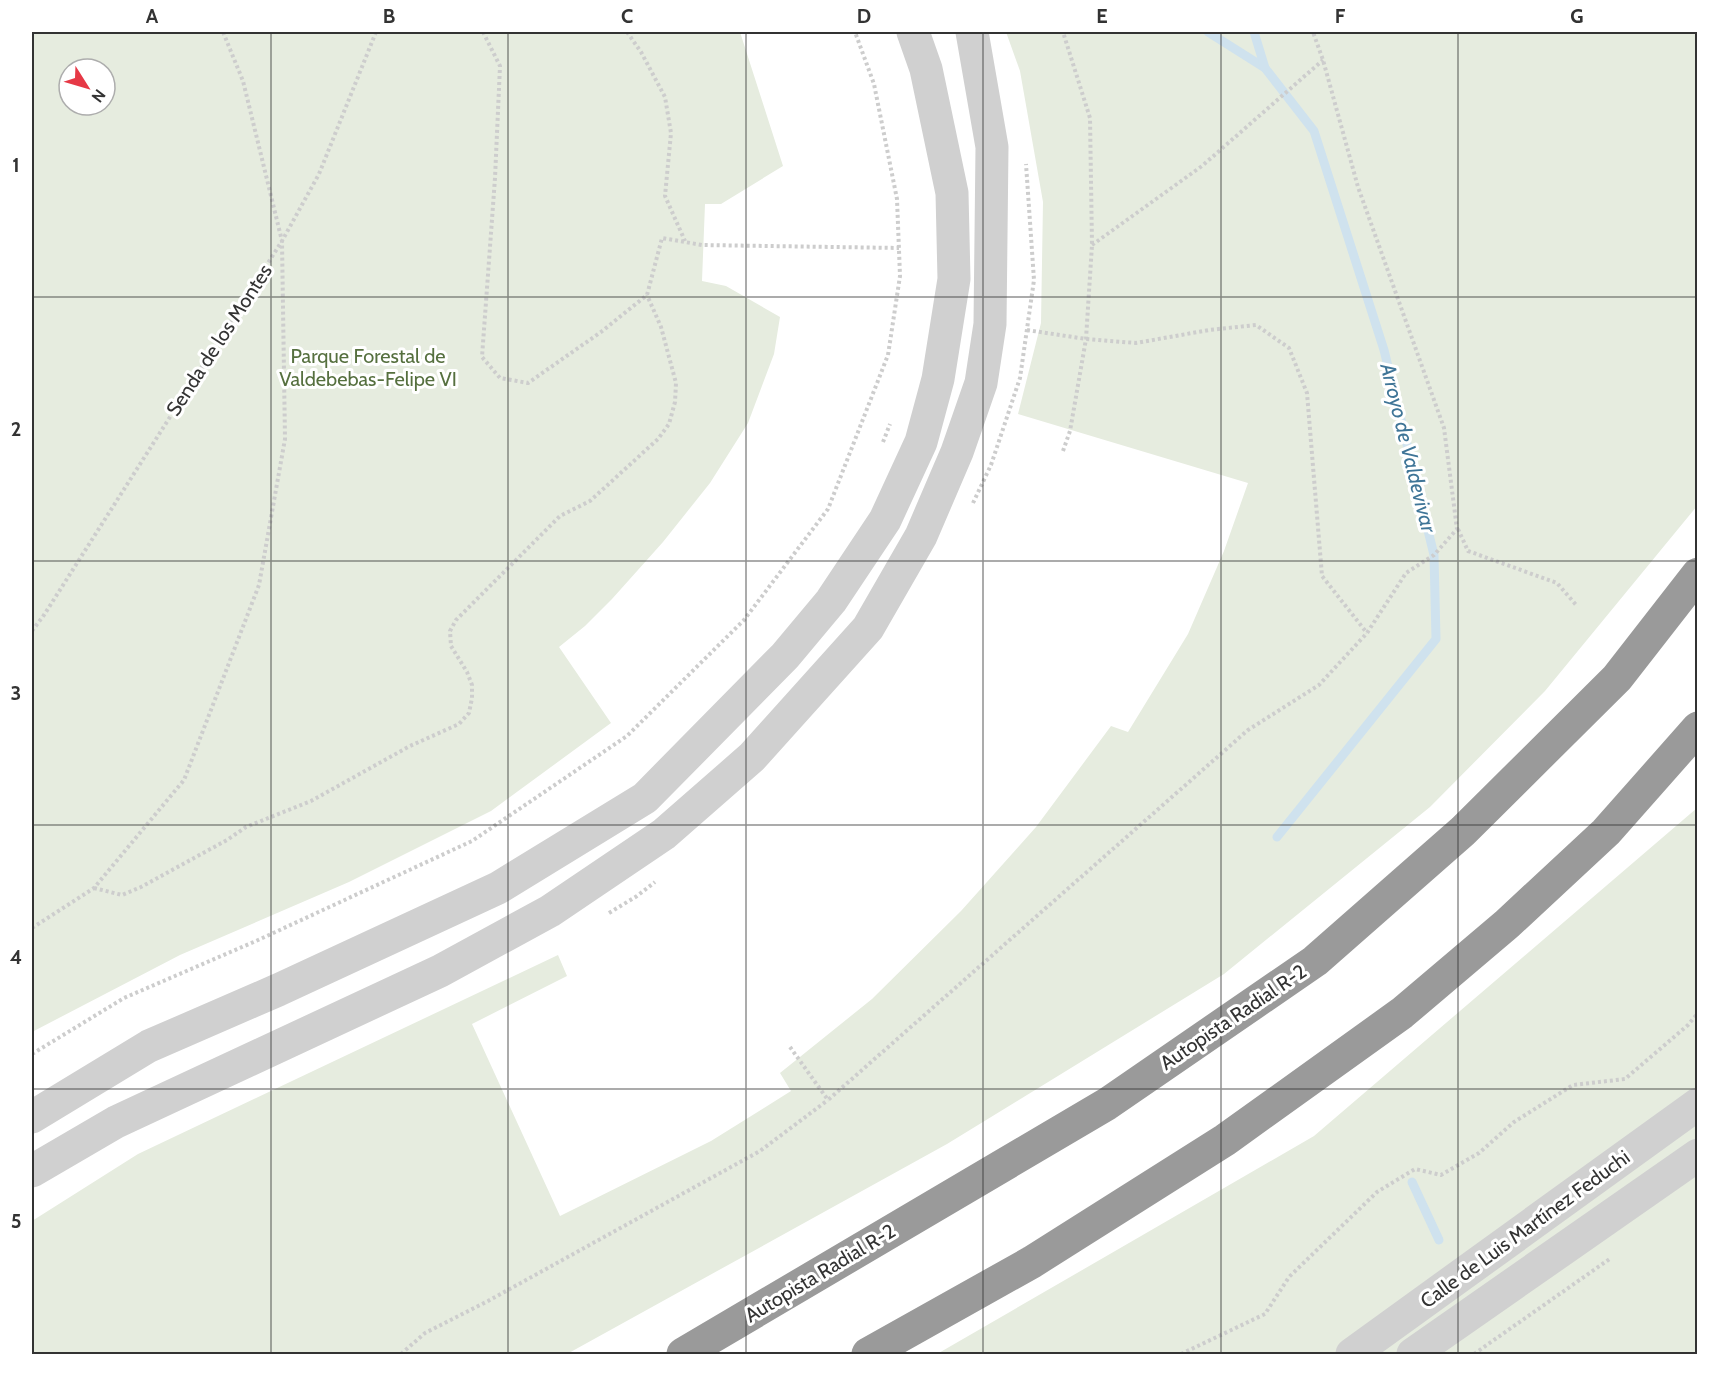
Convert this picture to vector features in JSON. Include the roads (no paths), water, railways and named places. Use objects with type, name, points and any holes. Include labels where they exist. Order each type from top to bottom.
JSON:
[{"type":"highway","name":"Autopista Radial R-2","points":[[683,1354],[1107,1104],[1315,961],[1463,831],[1617,678],[1698,574]]},
{"type":"highway","points":[[868,1354],[1032,1262],[1225,1140],[1402,1014],[1507,924],[1606,832],[1698,728]]},
{"type":"street","points":[[32,1117],[149,1046],[278,990],[498,888],[645,798],[785,656],[831,601],[885,520],[921,442],[938,379],[954,279],[952,193],[926,69],[913,32]]},
{"type":"street","points":[[32,1171],[116,1122],[440,971],[550,911],[664,834],[752,757],[868,628],[921,536],[957,452],[981,383],[990,324],[992,147],[972,32]]},
{"type":"street","name":"Calle de Luis Martínez Feduchi","points":[[1352,1354],[1698,1104]]},
{"type":"street","name":"Calle de Luis Martínez Feduchi","points":[[1413,1354],[1698,1155]]},
{"type":"waterway","points":[[1208,32],[1265,68]]},
{"type":"waterway","name":"Arroyo de Valdevivar","points":[[1254,32],[1265,68],[1314,131],[1384,350],[1434,555],[1436,639],[1277,837]]},
{"type":"waterway","name":"Arroyo de Valdevivar","points":[[1412,1182],[1439,1240]]},
{"type":"park label","name":"Parque Forestal de Valdebebas-Felipe VI","points":[[368,368]]}]
